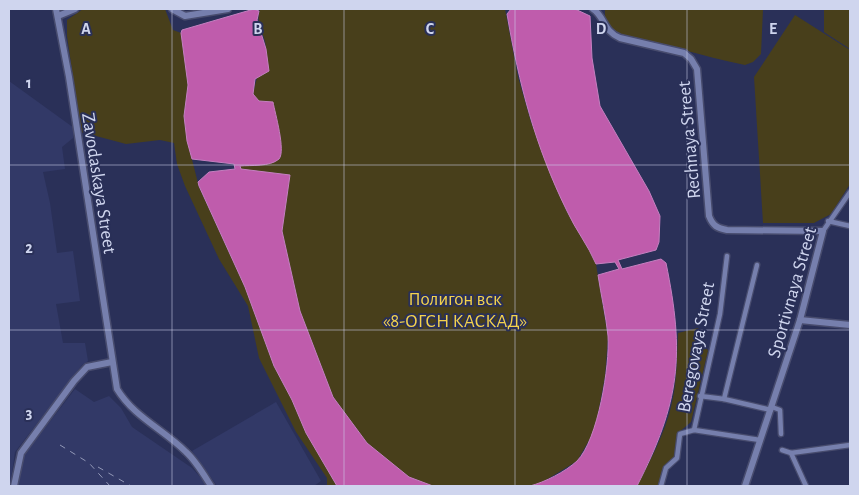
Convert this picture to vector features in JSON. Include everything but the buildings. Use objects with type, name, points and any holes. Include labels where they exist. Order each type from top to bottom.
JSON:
[{"type":"main road","name":"Zavodaskaya Street","points":[[56,9],[117,389],[124,401],[138,416],[186,451],[211,486]]},
{"type":"main road","points":[[58,16],[75,9]]},
{"type":"main road","points":[[172,9],[185,16],[228,9]]},
{"type":"main road","name":"Rechnaya Street","points":[[593,9],[611,34],[620,38],[684,53],[692,59],[697,69],[709,216],[712,224],[727,230],[822,231]]},
{"type":"main road","name":"Sportivnaya Street","points":[[745,486],[800,320],[822,231]]},
{"type":"main road","points":[[800,320],[850,325]]},
{"type":"main road","points":[[14,486],[20,454],[74,381],[87,368],[112,362]]},
{"type":"street","name":"Sportivnaya Street","points":[[822,231],[850,192]]},
{"type":"street","points":[[828,222],[850,226]]},
{"type":"street","name":"Beregovaya Street","points":[[661,486],[666,468],[677,458],[680,434],[694,430],[700,396],[720,314],[727,256]]},
{"type":"street","points":[[724,399],[757,265]]},
{"type":"street","points":[[700,396],[780,410],[780,434]]},
{"type":"street","points":[[694,430],[760,440]]},
{"type":"street","points":[[782,450],[791,453],[850,445]]},
{"type":"street","points":[[791,453],[806,486]]},
{"type":"shaded area","points":[[254,9],[259,11],[257,20],[266,49],[269,71],[255,79],[253,94],[259,101],[273,102],[281,140],[281,155],[275,162],[240,166],[241,169],[290,175],[282,231],[300,311],[333,397],[367,443],[409,477],[433,486],[337,486],[306,433],[292,400],[274,366],[245,287],[199,186],[198,182],[209,172],[235,169],[234,164],[192,159],[187,141],[184,116],[188,85],[181,33],[182,30]]},
{"type":"shaded area","points":[[511,9],[575,9],[590,16],[592,58],[600,106],[649,191],[660,216],[659,242],[656,250],[618,260],[622,269],[661,259],[666,263],[676,325],[677,352],[675,378],[670,403],[662,429],[637,486],[530,486],[555,476],[577,461],[591,437],[597,420],[605,383],[608,349],[607,328],[598,275],[619,269],[615,262],[596,264],[570,218],[546,163],[537,139],[517,65],[507,14]]},
{"type":"shaded area","points":[[9,81],[74,128],[73,138],[62,147],[65,169],[43,172],[50,203],[57,253],[73,251],[80,301],[56,304],[63,343],[85,343],[88,361],[82,365],[15,452],[10,486]]},
{"type":"shaded area","points":[[75,389],[94,402],[109,396],[121,408],[132,427],[192,468],[208,486],[17,486],[22,458]]},
{"type":"shaded area","points":[[276,402],[321,481],[314,486],[217,486],[192,451]]},
{"type":"green space","points":[[83,9],[165,9],[173,30],[181,33],[188,85],[184,116],[187,140],[199,187],[245,287],[274,366],[292,400],[306,433],[337,486],[327,486],[327,478],[296,432],[259,358],[248,306],[219,259],[185,186],[177,164],[174,143],[160,140],[126,144],[81,132],[67,36],[67,20]]},
{"type":"green space","name":"Полигон вск «8-ОГСН КАСКАД»","points":[[260,9],[505,9],[518,77],[531,122],[567,212],[585,240],[596,264],[608,337],[605,376],[595,430],[577,461],[541,483],[530,486],[433,486],[409,477],[367,443],[333,397],[300,311],[282,231],[289,176],[241,169],[240,166],[269,163],[259,101],[253,95],[266,48],[259,25]]},
{"type":"green space","points":[[605,9],[763,9],[761,54],[753,62],[745,65],[617,34],[607,23]]},
{"type":"green space","points":[[824,9],[850,9],[850,49],[824,32]]},
{"type":"green space","points":[[795,15],[850,50],[850,184],[831,214],[814,223],[763,223],[754,77]]},
{"type":"green space","points":[[698,328],[708,351],[691,422],[678,433],[675,456],[663,468],[658,486],[637,486],[661,438],[671,407],[676,379],[678,333]]},
{"type":"railway","points":[[60,445],[89,463],[110,486]]},
{"type":"railway","points":[[98,467],[131,486]]}]
